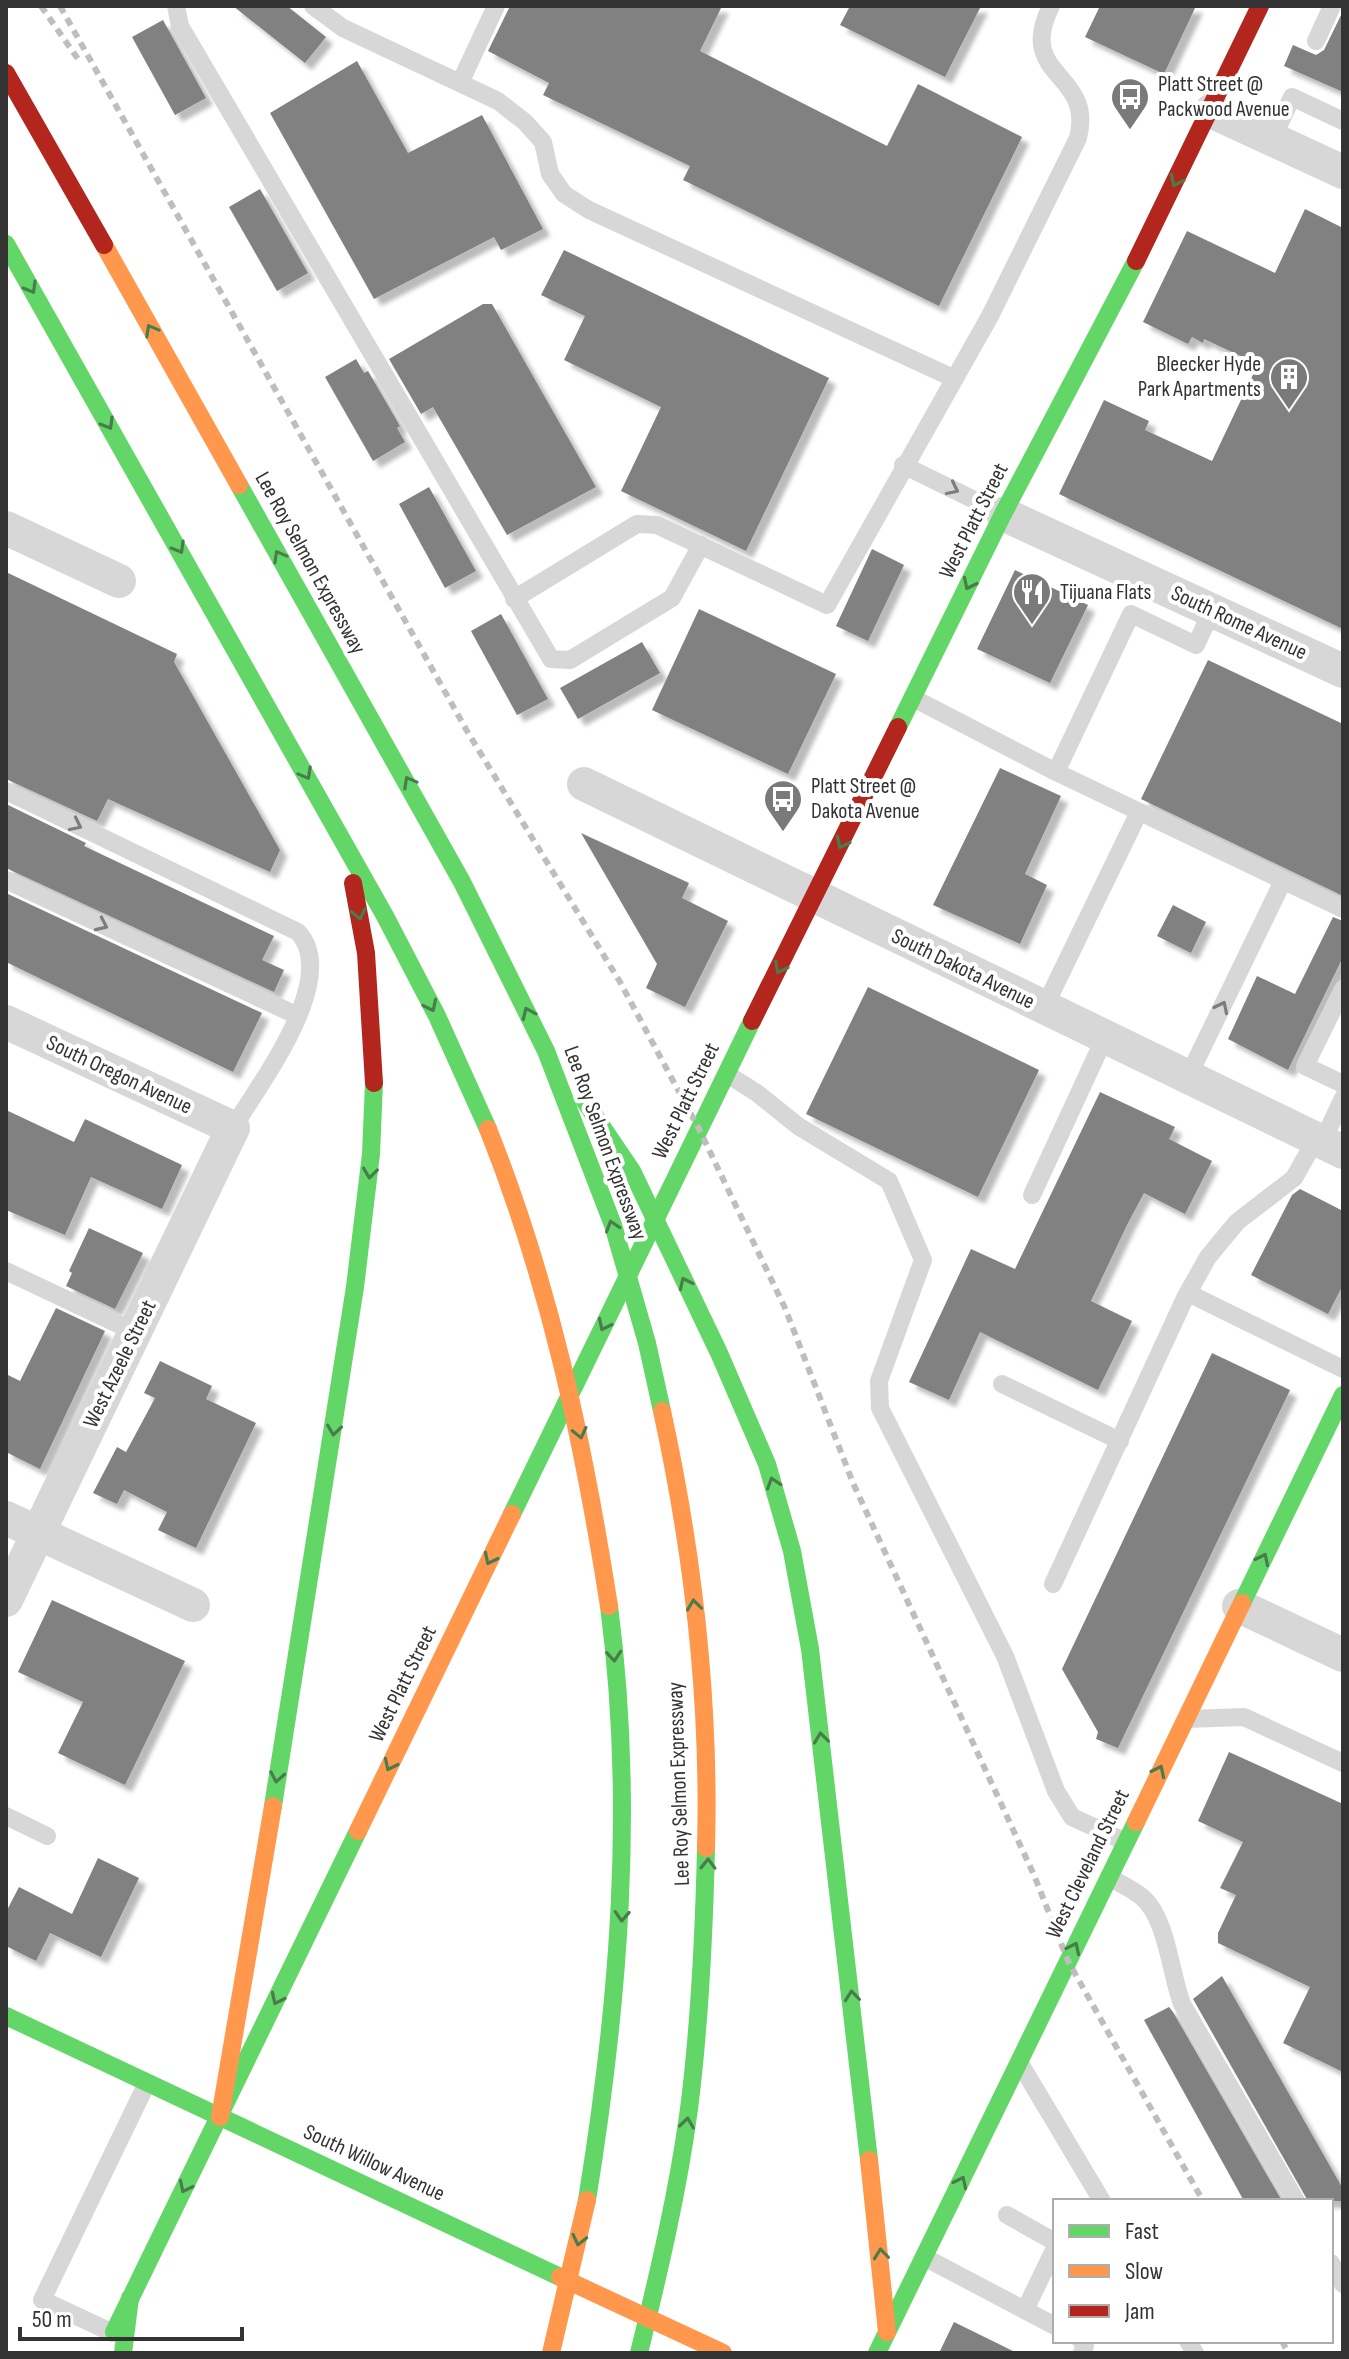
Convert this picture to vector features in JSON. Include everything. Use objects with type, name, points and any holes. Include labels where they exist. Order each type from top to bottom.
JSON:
[{"type":"main road","name":"West Platt Street","points":[[104,2353],[727,1074],[1003,514],[1211,111],[1260,6]]},
{"type":"main road","name":"Lee Roy Selmon Expressway","points":[[6,73],[407,778],[498,950],[550,1062],[575,1102],[625,1269],[668,1436],[696,1624],[708,1837],[705,1937],[693,2077],[674,2200],[639,2353]]},
{"type":"main road","points":[[6,244],[342,838],[453,1051],[504,1172],[531,1250],[583,1446],[601,1551],[619,1700],[624,1883],[617,1999],[595,2164],[551,2353]]},
{"type":"main road","points":[[220,2117],[319,1529],[371,1163],[376,1091],[372,1003],[361,919],[342,838]]},
{"type":"main road","points":[[575,1102],[632,1171],[719,1353],[767,1464],[802,1599],[838,1874],[887,2332]]},
{"type":"main road","name":"West Cleveland Street","points":[[877,2353],[1343,1395]]},
{"type":"main road","name":"South Willow Avenue","points":[[6,2016],[723,2353]]},
{"type":"main road","points":[[123,2353],[130,2298]]},
{"type":"street","points":[[1211,111],[1272,140],[1341,165]]},
{"type":"street","name":"South Rome Avenue","points":[[1003,514],[1343,671]]},
{"type":"street","points":[[6,528],[119,581]]},
{"type":"street","name":"South Dakota Avenue","points":[[584,784],[1327,1145]]},
{"type":"street","name":"South Oregon Avenue","points":[[6,1022],[233,1128]]},
{"type":"street","name":"West Azeele Street","points":[[6,1600],[233,1128]]},
{"type":"street","points":[[6,1518],[193,1605]]},
{"type":"street","points":[[1239,1606],[1343,1655]]},
{"type":"lane","points":[[176,6],[180,26],[551,659],[570,660],[672,598],[701,545]]},
{"type":"lane","points":[[313,6],[343,28],[498,101],[525,122],[543,142],[550,174],[564,194],[589,210],[953,378]]},
{"type":"lane","points":[[460,83],[496,6]]},
{"type":"lane","points":[[514,599],[637,524],[657,525],[827,605],[903,465],[990,316],[1078,138],[1079,102],[1066,82],[1047,63],[1039,45],[1042,23],[1051,6]]},
{"type":"lane","points":[[1316,41],[1332,6]]},
{"type":"lane","points":[[1272,140],[1292,97],[1343,121]]},
{"type":"lane","points":[[903,465],[1003,514]]},
{"type":"lane","points":[[1056,772],[1131,614],[1196,645],[1212,610]]},
{"type":"lane","points":[[913,698],[1056,772],[1343,909]]},
{"type":"lane","points":[[6,791],[298,932],[306,941],[312,970],[298,1016],[233,1128]]},
{"type":"lane","points":[[1044,1008],[1139,812]]},
{"type":"lane","points":[[6,880],[298,1016]]},
{"type":"lane","points":[[1188,1077],[1283,881]]},
{"type":"lane","points":[[1343,989],[1305,1066],[1343,1084]]},
{"type":"lane","points":[[1032,1195],[1105,1037]]},
{"type":"lane","points":[[727,1074],[798,1126],[889,1181],[923,1260],[879,1381],[880,1408],[1005,1656],[1056,1791],[1072,1817],[1126,1842]]},
{"type":"lane","points":[[1053,1584],[1188,1293],[1208,1257],[1237,1222],[1294,1178],[1327,1145],[1343,1098]]},
{"type":"lane","points":[[6,1271],[135,1332]]},
{"type":"lane","points":[[1188,1293],[1343,1369]]},
{"type":"lane","points":[[1002,1384],[1120,1441]]},
{"type":"lane","points":[[1185,1719],[1244,1717],[1343,1763]]},
{"type":"lane","points":[[6,1816],[47,1836]]},
{"type":"lane","points":[[1109,1877],[1143,1897],[1160,1920],[1171,1974],[1182,2004],[1295,2199]]},
{"type":"lane","points":[[1019,2063],[1101,2199]]},
{"type":"lane","points":[[113,2333],[42,2300],[147,2083]]},
{"type":"lane","points":[[1007,2215],[1053,2244]]},
{"type":"lane","points":[[1025,2310],[1053,2249]]},
{"type":"lane","points":[[924,2257],[1053,2325]]},
{"type":"lane","points":[[1333,2266],[1343,2284]]},
{"type":"building","points":[[233,6],[287,6],[326,37],[305,63]]},
{"type":"building","points":[[510,6],[722,6],[700,51],[887,146],[918,84],[1022,137],[939,306],[683,180],[690,166],[543,95],[549,83],[488,51]]},
{"type":"building","points":[[850,6],[981,6],[945,77],[840,25]]},
{"type":"building","points":[[1100,6],[1196,6],[1164,74],[1085,37]]},
{"type":"building","points":[[1343,11],[1343,92],[1284,66],[1293,45],[1316,55],[1324,50]]},
{"type":"building","points":[[163,20],[206,98],[175,115],[132,37]]},
{"type":"building","points":[[357,61],[408,153],[482,115],[543,229],[501,250],[494,237],[374,299],[270,113]]},
{"type":"building","points":[[260,189],[308,273],[277,291],[229,207]]},
{"type":"building","name":"Bleecker Hyde Park Apartments","points":[[1305,209],[1343,228],[1343,629],[1059,494],[1104,400],[1149,421],[1145,430],[1212,461],[1258,364],[1204,339],[1203,343],[1192,337],[1188,344],[1143,322],[1187,231],[1275,273]]},
{"type":"building","points":[[564,250],[829,378],[746,551],[621,491],[661,407],[564,360],[585,316],[541,295]]},
{"type":"building","points":[[483,304],[492,304],[596,487],[507,535],[433,407],[421,414],[389,359]]},
{"type":"building","points":[[356,359],[364,373],[368,371],[400,426],[397,428],[405,442],[373,461],[325,377]]},
{"type":"building","points":[[429,487],[476,571],[445,588],[399,504]]},
{"type":"building","points":[[872,549],[904,565],[868,641],[836,626]]},
{"type":"building","name":"Tijuana Flats","points":[[1015,570],[1088,605],[1050,683],[977,649]]},
{"type":"building","points":[[6,572],[177,654],[174,662],[280,850],[270,872],[108,799],[97,821],[6,779]]},
{"type":"building","points":[[699,609],[836,674],[788,774],[652,710]]},
{"type":"building","points":[[501,614],[548,699],[517,715],[471,631]]},
{"type":"building","points":[[642,642],[660,673],[578,719],[560,688]]},
{"type":"building","points":[[1208,660],[1343,724],[1343,896],[1141,799]]},
{"type":"building","points":[[1000,768],[1061,796],[1025,874],[1047,885],[1020,944],[933,905]]},
{"type":"building","points":[[6,804],[86,843],[84,846],[274,936],[262,960],[284,970],[274,992],[6,868]]},
{"type":"building","points":[[581,833],[689,883],[682,898],[728,921],[685,1007],[646,988],[657,964]]},
{"type":"building","points":[[6,893],[262,1013],[233,1072],[6,962]]},
{"type":"building","points":[[1173,905],[1206,922],[1191,953],[1157,936]]},
{"type":"building","points":[[1333,917],[1343,921],[1343,957],[1288,1070],[1228,1039],[1257,976],[1295,994]]},
{"type":"building","points":[[868,987],[1039,1070],[978,1197],[806,1114]]},
{"type":"building","points":[[1100,1092],[1175,1127],[1169,1139],[1212,1161],[1185,1214],[1144,1193],[1128,1223],[1091,1301],[1132,1321],[1098,1390],[980,1332],[949,1400],[909,1382],[971,1249],[1015,1269]]},
{"type":"building","points":[[6,1110],[74,1142],[85,1119],[182,1165],[162,1209],[91,1177],[65,1235],[6,1210]]},
{"type":"building","points":[[1300,1189],[1343,1211],[1343,1285],[1328,1314],[1251,1275],[1292,1195]]},
{"type":"building","points":[[89,1228],[143,1253],[115,1309],[66,1286],[72,1273],[69,1271]]},
{"type":"building","points":[[56,1308],[105,1331],[40,1469],[6,1452],[6,1374],[20,1381]]},
{"type":"building","points":[[1212,1353],[1290,1390],[1118,1748],[1096,1739],[1098,1732],[1062,1669]]},
{"type":"building","points":[[160,1361],[212,1386],[206,1399],[256,1423],[196,1548],[158,1530],[167,1512],[124,1490],[117,1504],[93,1493],[117,1447],[126,1452],[155,1398],[144,1393]]},
{"type":"building","points":[[52,1600],[185,1661],[125,1785],[58,1753],[83,1702],[18,1672]]},
{"type":"building","points":[[1229,1752],[1343,1804],[1343,2072],[1283,2043],[1310,1987],[1218,1943],[1218,1933],[1236,1895],[1220,1888],[1243,1842],[1198,1821]]},
{"type":"building","points":[[98,1858],[139,1878],[101,1957],[50,1933],[36,1961],[6,1946],[6,1912],[19,1887],[72,1914]]},
{"type":"building","points":[[1222,1976],[1343,2189],[1343,2201],[1307,2199],[1193,1999]]},
{"type":"building","points":[[1169,2007],[1173,2012],[1281,2199],[1243,2199],[1144,2020]]},
{"type":"building","points":[[954,2322],[1017,2353],[939,2353]]},
{"type":"railway","points":[[41,6],[78,59]]},
{"type":"railway","points":[[60,6],[467,731],[620,982],[699,1129],[785,1308],[853,1483],[1034,1875],[1068,1961],[1202,2199]]},
{"type":"railway","points":[[1283,2343],[1288,2353]]},
{"type":"traffic: fast","points":[[6,244],[385,916],[437,1016],[488,1129]]},
{"type":"traffic: fast","points":[[898,727],[1003,514],[1136,261]]},
{"type":"traffic: fast","points":[[239,485],[462,882],[546,1051],[613,1225],[647,1343],[662,1411]]},
{"type":"traffic: fast","points":[[512,1514],[752,1021]]},
{"type":"traffic: fast","points":[[273,1806],[355,1287],[371,1154],[374,1083]]},
{"type":"traffic: fast","points":[[584,1100],[632,1171],[719,1353],[767,1464],[792,1551],[810,1649],[869,2160]]},
{"type":"traffic: fast","points":[[1242,1603],[1343,1395]]},
{"type":"traffic: fast","points":[[587,2200],[608,2052],[620,1904],[621,1755],[609,1606]]},
{"type":"traffic: fast","points":[[877,2353],[1136,1822]]},
{"type":"traffic: fast","points":[[114,2332],[358,1831]]},
{"type":"traffic: fast","points":[[639,2353],[667,2231],[689,2109],[701,1978],[706,1848]]},
{"type":"traffic: fast","points":[[6,2016],[560,2277]]},
{"type":"traffic: fast","points":[[123,2353],[130,2298]]},
{"type":"traffic: slow","points":[[104,245],[239,485]]},
{"type":"traffic: slow","points":[[488,1129],[529,1246],[562,1364],[588,1483],[609,1606]]},
{"type":"traffic: slow","points":[[662,1411],[683,1519],[697,1628],[705,1738],[706,1848]]},
{"type":"traffic: slow","points":[[358,1831],[512,1514]]},
{"type":"traffic: slow","points":[[1136,1822],[1242,1603]]},
{"type":"traffic: slow","points":[[220,2117],[273,1806]]},
{"type":"traffic: slow","points":[[869,2160],[887,2332]]},
{"type":"traffic: slow","points":[[551,2353],[587,2200]]},
{"type":"traffic: slow","points":[[560,2277],[723,2353]]},
{"type":"traffic: jam","points":[[1136,261],[1260,6]]},
{"type":"traffic: jam","points":[[6,73],[104,245]]},
{"type":"traffic: jam","points":[[752,1021],[898,727]]},
{"type":"traffic: jam","points":[[353,883],[366,953],[374,1083]]},
{"type":"place","name":"Platt Street @ Packwood Avenue","points":[[1130,131]]},
{"type":"place","name":"Bleecker Hyde Park Apartments","points":[[1289,411]]},
{"type":"place","name":"Tijuana Flats","points":[[1032,626]]},
{"type":"place","name":"Platt Street @ Dakota Avenue","points":[[783,833]]}]
